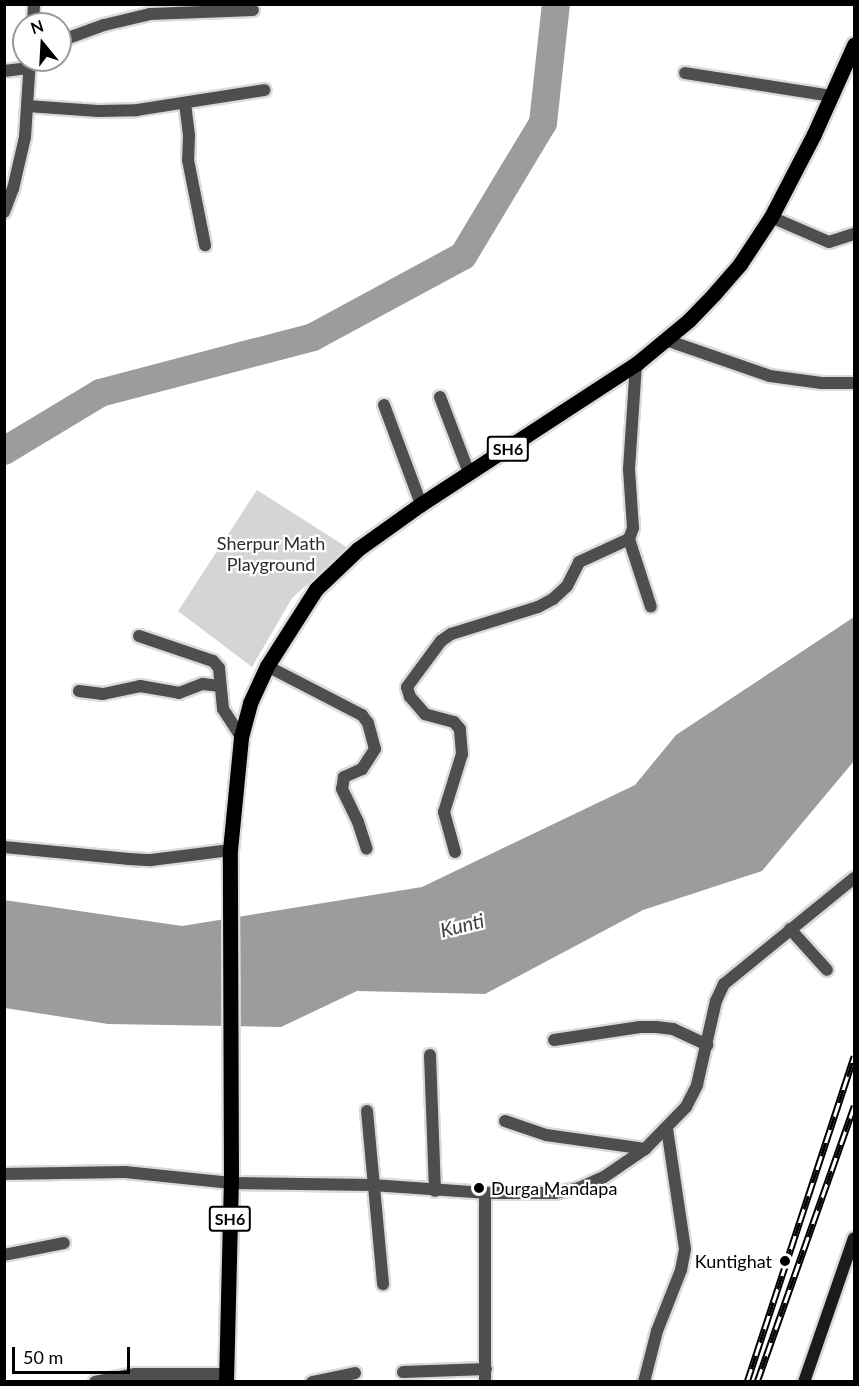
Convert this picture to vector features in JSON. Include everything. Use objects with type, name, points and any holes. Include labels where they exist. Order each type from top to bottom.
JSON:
[{"type":"main road","name":"SH6","points":[[226,1378],[232,1056],[230,850],[241,737],[250,703],[267,666],[304,606],[337,567],[421,504],[636,364],[666,340],[714,294],[740,264],[771,217],[832,96],[849,70],[855,45]]},
{"type":"main road","points":[[804,1382],[855,1238]]},
{"type":"street","points":[[72,36],[104,24],[150,14],[253,10]]},
{"type":"street","points":[[4,212],[18,169],[29,72]]},
{"type":"street","points":[[685,73],[832,96]]},
{"type":"street","points":[[27,106],[118,110],[185,103],[264,90]]},
{"type":"street","points":[[185,103],[189,128],[188,160],[206,245]]},
{"type":"street","points":[[4,168],[18,169]]},
{"type":"street","points":[[771,217],[829,242],[855,234]]},
{"type":"street","points":[[666,340],[770,376],[822,383],[855,383]]},
{"type":"street","points":[[636,364],[629,469],[633,528],[629,539],[651,607]]},
{"type":"street","points":[[440,397],[469,473]]},
{"type":"street","points":[[384,405],[421,504]]},
{"type":"street","points":[[455,852],[444,812],[462,754],[460,729],[454,722],[425,714],[410,697],[407,687],[441,641],[452,634],[538,607],[553,599],[567,586],[579,562],[629,539]]},
{"type":"street","points":[[139,636],[213,661],[219,668],[223,709],[241,737]]},
{"type":"street","points":[[267,666],[362,715],[368,723],[375,748],[362,769],[345,777],[342,789],[358,822],[367,849]]},
{"type":"street","points":[[79,691],[103,694],[140,686],[179,693],[203,684],[220,686]]},
{"type":"street","points":[[4,847],[151,860],[230,850]]},
{"type":"street","points":[[4,1174],[125,1172],[231,1183],[372,1185],[485,1193],[555,1193],[579,1188],[604,1177],[645,1149],[686,1107],[697,1085],[708,1045],[716,1001],[724,984],[855,878]]},
{"type":"street","points":[[790,929],[827,970]]},
{"type":"street","points":[[554,1040],[640,1027],[656,1027],[673,1029],[708,1045]]},
{"type":"street","points":[[430,1055],[435,1191]]},
{"type":"street","points":[[367,1112],[383,1284]]},
{"type":"street","points":[[505,1120],[546,1135],[645,1149]]},
{"type":"street","points":[[644,1382],[657,1331],[681,1270],[686,1248],[667,1129]]},
{"type":"street","points":[[403,1372],[486,1375],[485,1193]]},
{"type":"street","points":[[4,1255],[64,1244]]},
{"type":"street","points":[[312,1382],[355,1373]]},
{"type":"street","points":[[96,1382],[135,1374],[226,1378]]},
{"type":"green space","name":"Sherpur Math Playground","points":[[257,490],[348,548],[292,598],[252,667],[178,611]]},
{"type":"water","name":"Kunti","points":[[854,617],[854,761],[762,871],[643,910],[485,994],[357,991],[281,1027],[108,1024],[5,1008],[4,900],[182,926],[422,887],[635,785],[676,735]]},
{"type":"waterway","points":[[4,451],[100,393],[313,337],[463,256],[543,123],[556,4]]},
{"type":"railway","points":[[747,1382],[854,1056]]},
{"type":"railway","points":[[757,1382],[854,1106]]},
{"type":"place","name":"Durga Mandapa","points":[[479,1188]]},
{"type":"place","name":"Kuntighat","points":[[785,1261]]}]
